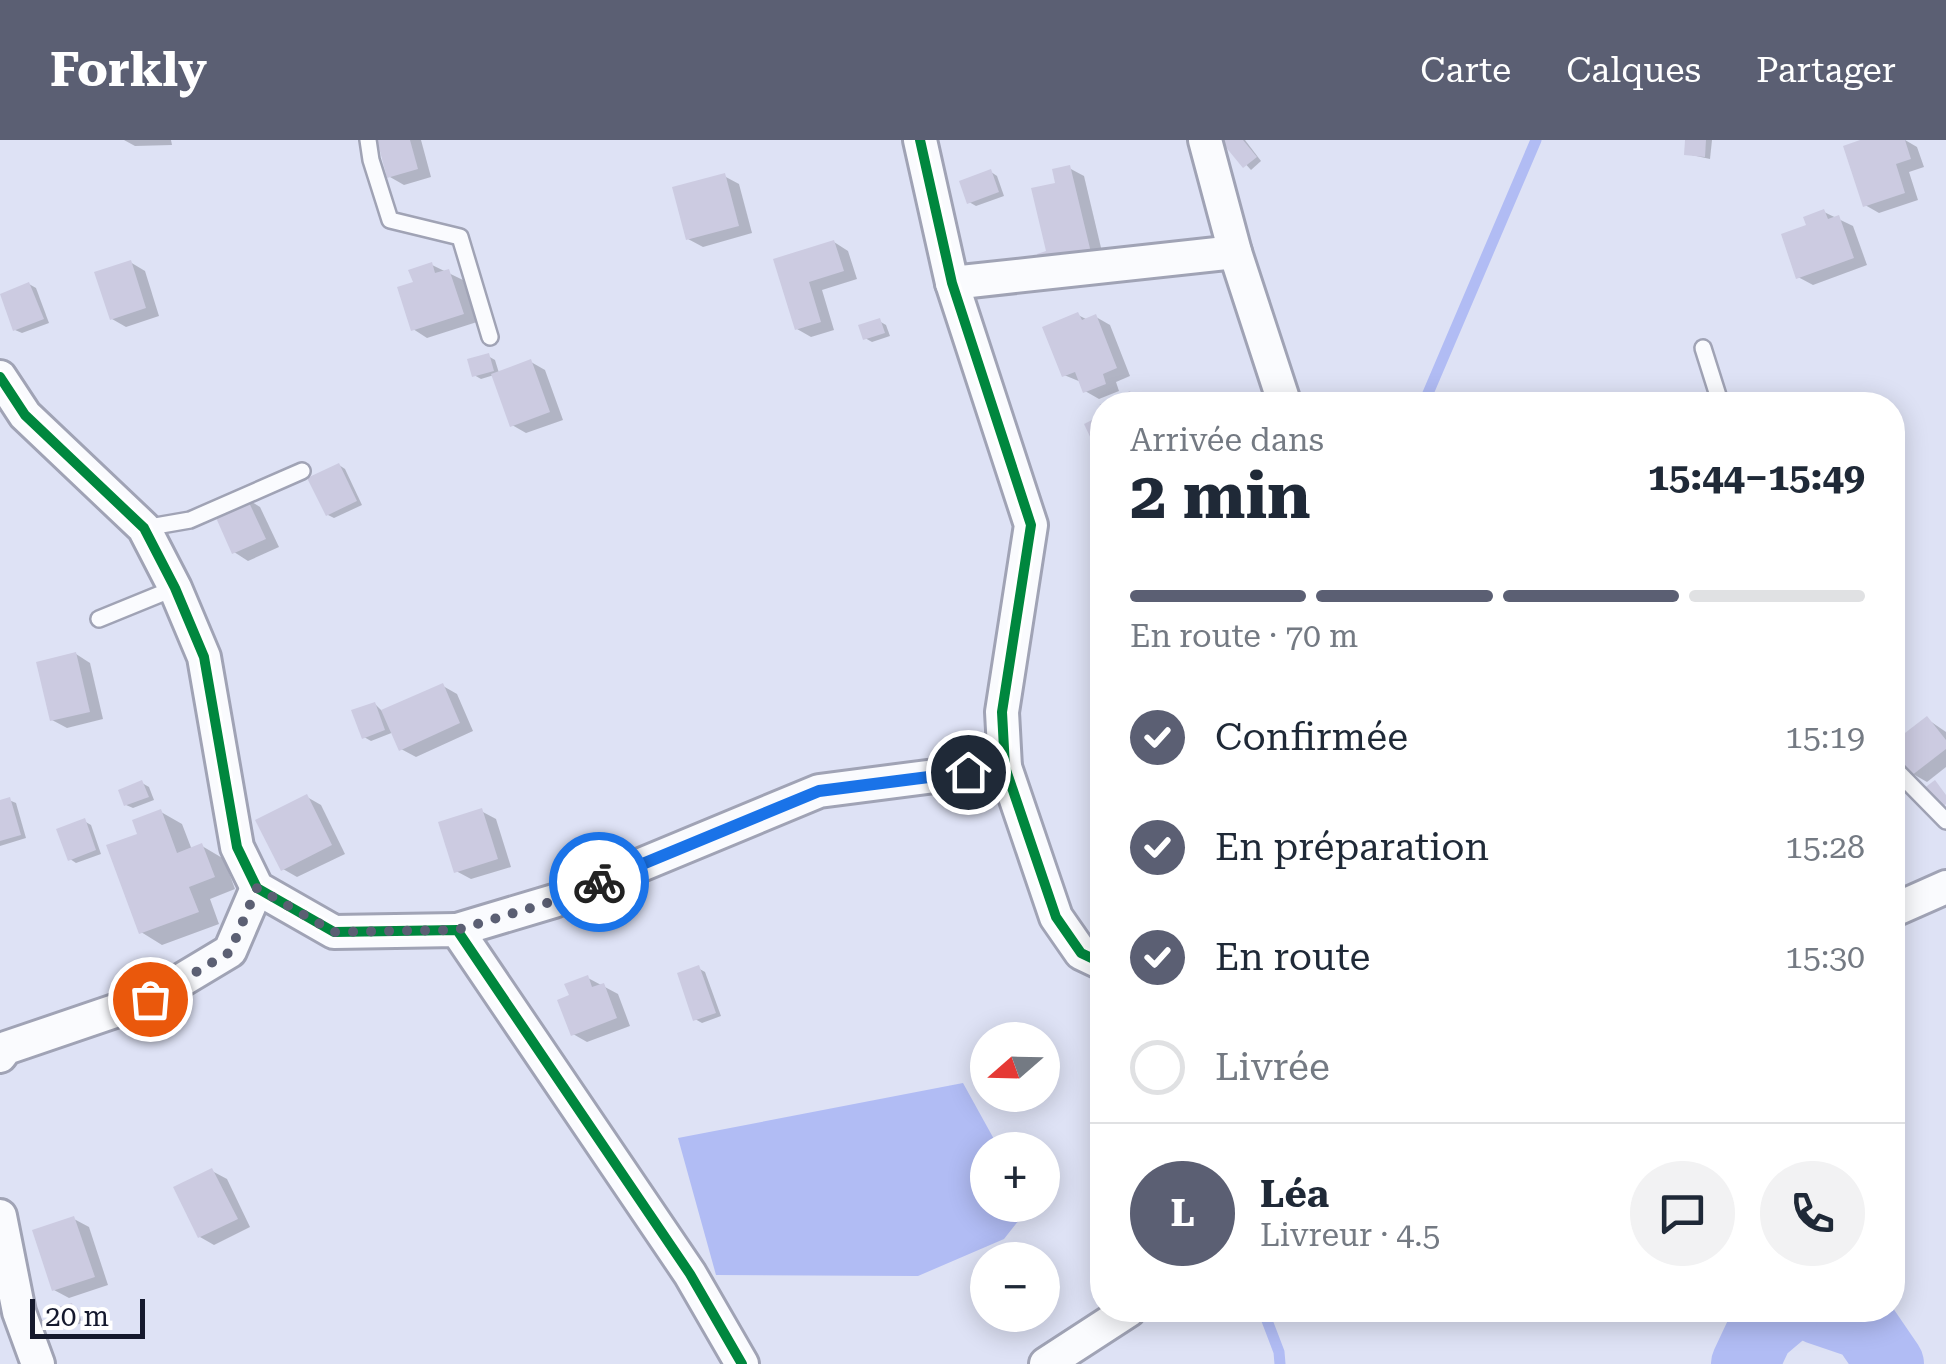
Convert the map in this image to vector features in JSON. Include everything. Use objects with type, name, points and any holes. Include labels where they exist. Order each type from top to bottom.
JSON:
[{"type":"street","points":[[920,140],[952,283],[1031,525],[1002,712],[1005,766],[1056,916],[1081,953],[1090,957]]},
{"type":"street","points":[[1204,140],[1281,392]]},
{"type":"street","points":[[952,283],[1235,252]]},
{"type":"street","points":[[0,377],[25,415],[144,528],[204,657],[237,847],[257,888],[334,932],[457,930],[554,901],[819,791],[1005,766]]},
{"type":"street","points":[[1905,905],[1946,886]]},
{"type":"street","points":[[0,1056],[6,1048],[150,999],[230,952],[257,888]]},
{"type":"street","points":[[457,930],[690,1274],[742,1364]]},
{"type":"street","points":[[0,1216],[10,1314],[38,1364]]},
{"type":"street","points":[[1046,1364],[1111,1322]]},
{"type":"lane","points":[[368,140],[390,220],[460,237],[490,337]]},
{"type":"lane","points":[[1703,348],[1717,392]]},
{"type":"lane","points":[[144,528],[190,520],[302,471]]},
{"type":"lane","points":[[99,619],[175,588]]},
{"type":"lane","points":[[1905,779],[1946,821]]},
{"type":"water","points":[[963,1083],[970,1096],[970,1112],[979,1112],[990,1132],[970,1132],[970,1222],[1018,1222],[1004,1239],[970,1242],[970,1254],[918,1276],[716,1275],[678,1138]]},
{"type":"building","points":[[377,140],[410,140],[418,169],[387,178]]},
{"type":"building","points":[[1220,140],[1243,140],[1257,157],[1243,168]]},
{"type":"building","points":[[1685,140],[1706,140],[1705,157],[1684,155]]},
{"type":"building","points":[[1860,140],[1905,140],[1911,159],[1896,164],[1905,193],[1863,207],[1843,146]]},
{"type":"building","points":[[1070,165],[1094,265],[1043,277],[1037,254],[1046,251],[1031,188],[1055,183],[1052,169]]},
{"type":"building","points":[[991,169],[999,192],[967,204],[959,181]]},
{"type":"building","points":[[725,173],[739,226],[686,240],[672,187]]},
{"type":"building","points":[[1824,209],[1828,219],[1839,215],[1854,258],[1796,279],[1781,234],[1806,225],[1803,217]]},
{"type":"building","points":[[834,240],[844,271],[809,282],[821,322],[795,330],[773,259]]},
{"type":"building","points":[[131,260],[146,308],[110,320],[94,272]]},
{"type":"building","points":[[432,262],[435,273],[449,269],[464,314],[411,331],[397,287],[413,282],[408,270]]},
{"type":"building","points":[[29,282],[44,319],[13,331],[0,294]]},
{"type":"building","points":[[1078,312],[1082,320],[1096,314],[1117,368],[1103,374],[1106,384],[1083,393],[1075,372],[1062,377],[1042,327]]},
{"type":"building","points":[[880,318],[885,333],[863,340],[858,325]]},
{"type":"building","points":[[489,353],[494,371],[472,377],[467,359]]},
{"type":"building","points":[[531,359],[550,412],[510,427],[491,374]]},
{"type":"building","points":[[339,463],[357,501],[326,516],[307,478]]},
{"type":"building","points":[[246,496],[266,539],[232,554],[213,511]]},
{"type":"building","points":[[76,652],[90,712],[50,721],[36,662]]},
{"type":"building","points":[[443,683],[460,723],[399,751],[381,710]]},
{"type":"building","points":[[375,702],[385,730],[362,739],[351,710]]},
{"type":"building","points":[[1927,716],[1946,740],[1946,749],[1911,776],[1905,768],[1905,733]]},
{"type":"building","points":[[142,780],[149,797],[124,806],[118,790]]},
{"type":"building","points":[[1935,780],[1946,795],[1946,804],[1931,816],[1915,795]]},
{"type":"building","points":[[307,794],[332,845],[281,871],[255,820]]},
{"type":"building","points":[[10,797],[21,835],[0,841],[0,800]]},
{"type":"building","points":[[482,808],[498,859],[454,873],[438,822]]},
{"type":"building","points":[[161,809],[177,853],[202,843],[215,877],[189,887],[199,912],[139,934],[106,845],[137,834],[132,820]]},
{"type":"building","points":[[85,818],[96,850],[68,861],[56,829]]},
{"type":"building","points":[[699,965],[716,1013],[693,1021],[677,973]]},
{"type":"building","points":[[588,975],[592,987],[604,983],[617,1018],[571,1036],[557,1000],[569,995],[564,984]]},
{"type":"building","points":[[212,1168],[238,1219],[198,1238],[173,1187]]},
{"type":"building","points":[[74,1216],[95,1277],[52,1291],[32,1230]]},
{"type":"building","points":[[72,1303],[77,1320],[55,1327],[50,1309]]},
{"type":"waterway","points":[[1429,392],[1536,140]]},
{"type":"waterway","points":[[1268,1322],[1280,1364]]},
{"type":"waterway","points":[[1745,1364],[1760,1332],[1772,1322]]},
{"type":"waterway","points":[[1852,1322],[1864,1326],[1890,1364]]},
{"type":"cycle path","points":[[920,140],[952,283],[1031,525],[1002,712],[1005,767],[1056,917],[1081,953],[1090,957]]},
{"type":"cycle path","points":[[0,377],[25,415],[144,528],[175,588],[204,657],[237,847],[257,888],[334,932],[457,930],[690,1274],[742,1364]]},
{"type":"way so far","points":[[150,999],[230,952],[257,888],[334,932],[457,930],[554,901],[599,882]]},
{"type":"route","points":[[599,882],[819,791],[968,772]]}]
